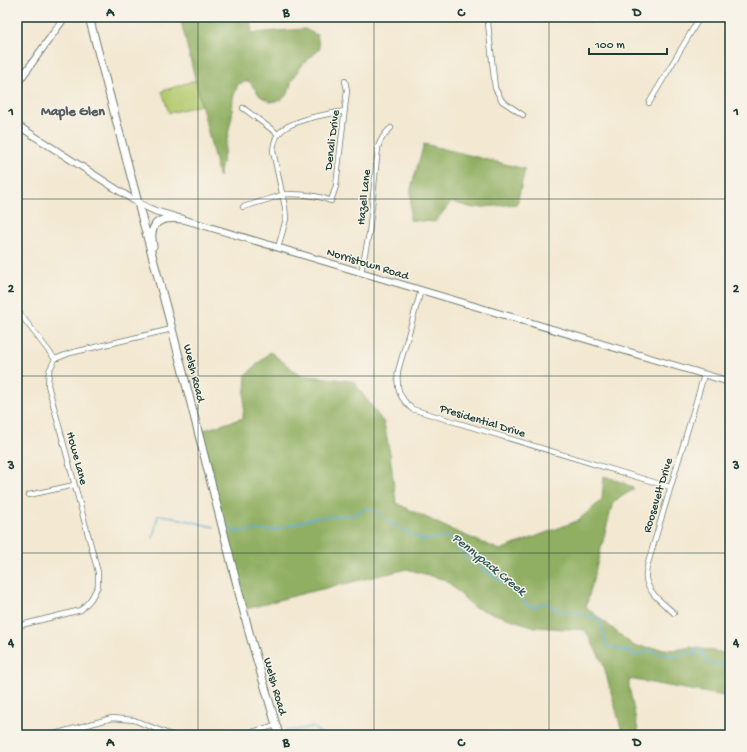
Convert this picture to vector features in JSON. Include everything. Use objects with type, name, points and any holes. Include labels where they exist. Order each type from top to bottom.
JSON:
[{"type":"main road","points":[[17,84],[65,17]]},
{"type":"main road","name":"Welsh Road","points":[[89,17],[172,329],[250,636],[279,735]]},
{"type":"main road","name":"Norristown Road","points":[[17,125],[138,203],[154,211],[730,382]]},
{"type":"main road","points":[[157,274],[152,230],[160,221],[171,218],[182,219]]},
{"type":"street","points":[[485,17],[488,24],[496,88],[502,101],[522,115]]},
{"type":"street","points":[[649,103],[700,17]]},
{"type":"street","name":"Denali Drive","points":[[283,195],[293,194],[323,198],[331,201],[336,186],[345,110],[347,90],[345,81]]},
{"type":"street","points":[[243,108],[278,134]]},
{"type":"street","points":[[278,248],[286,219],[283,195],[273,151],[273,146],[278,134],[293,123],[345,110]]},
{"type":"street","name":"Hazell Lane","points":[[361,272],[369,234],[379,141],[391,128]]},
{"type":"street","points":[[243,207],[283,195]]},
{"type":"street","name":"Presidential Drive","points":[[421,290],[398,371],[397,382],[401,396],[405,403],[412,409],[670,487]]},
{"type":"street","points":[[17,310],[55,359],[70,353],[172,329]]},
{"type":"street","name":"Howe Lane","points":[[17,626],[81,610],[91,599],[98,586],[98,572],[48,385],[49,371],[55,359]]},
{"type":"street","name":"Roosevelt Drive","points":[[674,613],[652,592],[646,579],[648,563],[704,375]]},
{"type":"street","points":[[29,496],[74,484]]},
{"type":"street","points":[[51,735],[112,718],[134,720],[160,733],[171,735]]},
{"type":"street","points":[[242,735],[276,725]]},
{"type":"green space","points":[[180,17],[250,17],[252,33],[305,29],[317,35],[320,49],[303,64],[292,80],[288,94],[281,100],[270,102],[260,96],[249,81],[238,84],[233,98],[232,116],[219,177]]},
{"type":"green space","points":[[196,80],[201,105],[169,113],[162,91]]},
{"type":"green space","points":[[424,144],[525,169],[517,204],[473,208],[451,202],[435,222],[410,220],[411,188]]},
{"type":"green space","points":[[270,352],[300,375],[353,381],[384,423],[390,454],[396,503],[452,530],[500,550],[577,521],[602,500],[604,476],[624,483],[634,489],[613,502],[586,607],[634,646],[675,650],[691,647],[730,654],[730,697],[629,679],[629,687],[639,735],[623,735],[603,663],[585,630],[535,627],[473,607],[446,580],[407,569],[297,595],[243,610],[198,432],[243,418],[246,375]]},
{"type":"waterway","name":"Pennypack Creek","points":[[230,526],[235,533],[241,531],[274,530],[314,518],[356,514],[366,508],[378,512],[389,522],[422,540],[447,537],[469,560],[513,589],[526,604],[534,607],[546,603],[557,610],[575,612],[600,619],[607,648],[616,647],[619,650],[627,651],[637,656],[648,650],[657,654],[663,653],[674,657],[681,656],[683,652],[687,651],[694,656],[696,650],[701,651],[708,663],[723,666],[730,658]]},
{"type":"waterway","name":"Pennypack Creek","points":[[153,538],[158,515],[214,527]]},
{"type":"waterway","points":[[286,730],[313,727],[323,735]]},
{"type":"district","name":"Maple Glen","points":[[73,110]]}]
